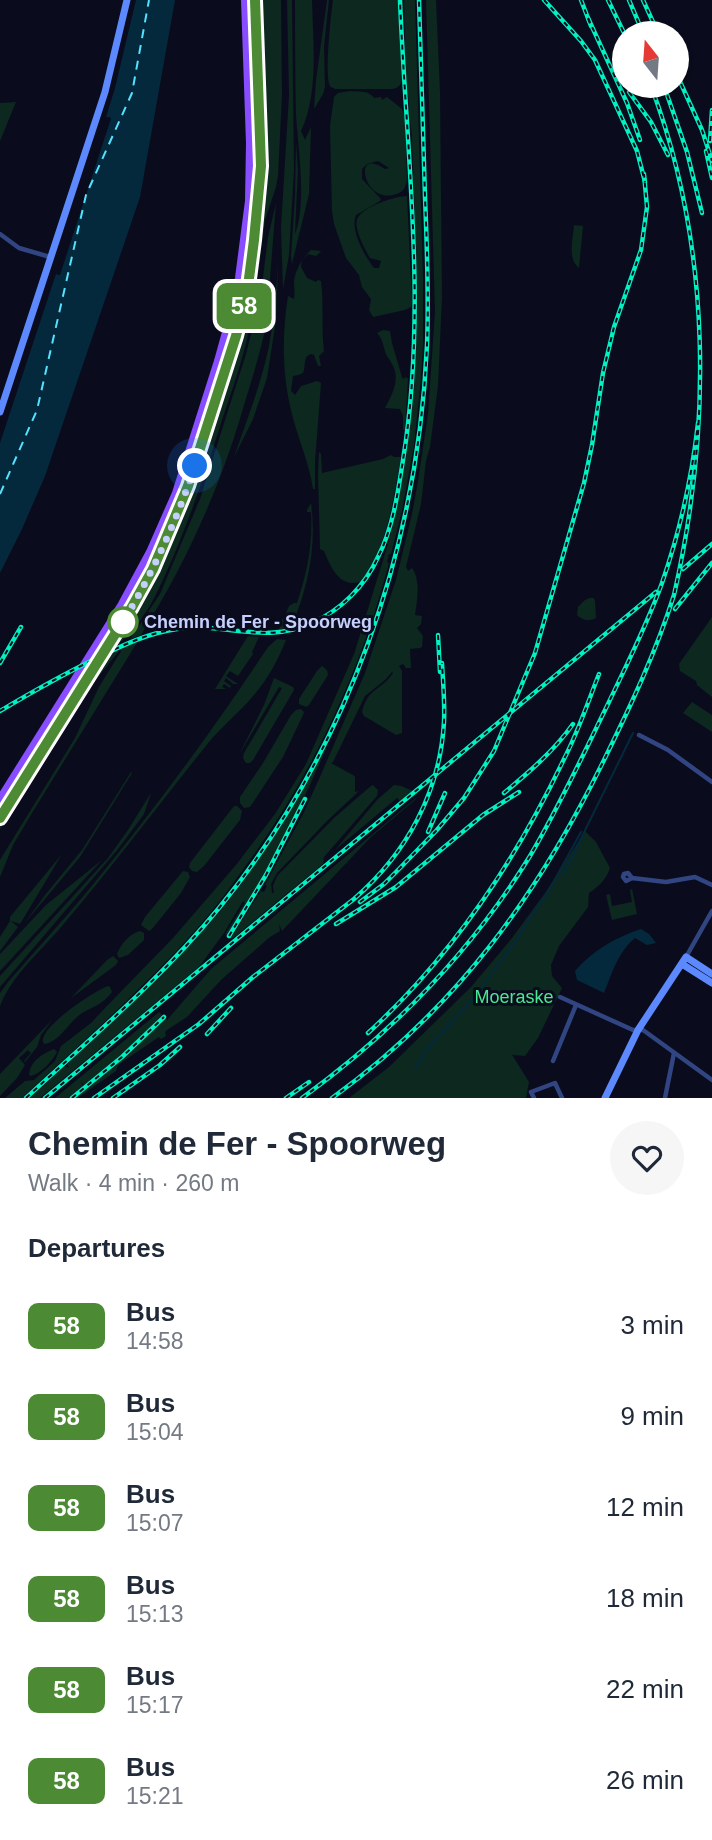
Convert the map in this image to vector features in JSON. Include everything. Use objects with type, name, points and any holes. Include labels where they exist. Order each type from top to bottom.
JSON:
[{"type":"main road","points":[[0,412],[105,92],[127,0]]},
{"type":"main road","points":[[0,799],[122,604],[150,552],[176,493],[218,361],[239,278],[248,208],[250,143],[245,0]]},
{"type":"main road","points":[[0,818],[153,569],[188,486],[232,349],[247,294],[258,201],[261,148],[255,0]]},
{"type":"main road","points":[[684,961],[712,974]]},
{"type":"main road","points":[[684,961],[712,983]]},
{"type":"main road","points":[[605,1098],[638,1030],[684,961]]},
{"type":"street","points":[[0,234],[19,248],[50,257]]},
{"type":"street","points":[[639,736],[668,750],[712,782]]},
{"type":"street","points":[[632,878],[666,882],[695,877],[712,885]]},
{"type":"street","points":[[684,961],[712,911]]},
{"type":"street","points":[[560,998],[633,1030],[644,1031],[712,1080]]},
{"type":"street","points":[[553,1061],[576,1005]]},
{"type":"street","points":[[665,1098],[674,1053]]},
{"type":"street","points":[[534,1098],[531,1092],[555,1083],[562,1098]]},
{"type":"green space","points":[[258,0],[281,0],[282,95],[278,176],[265,220],[253,312],[246,315],[263,181],[264,105]]},
{"type":"green space","points":[[287,0],[292,0],[294,170],[289,255],[283,289],[281,227],[289,95]]},
{"type":"green space","points":[[295,0],[312,0],[314,67],[307,116],[301,131],[305,140],[311,127],[309,194],[292,264],[296,142],[298,170],[295,234],[299,221],[301,191],[296,115]]},
{"type":"green space","points":[[327,0],[325,87],[314,109],[316,80]]},
{"type":"green space","points":[[333,0],[398,0],[402,75],[399,86],[392,89],[335,89],[330,86],[328,58]]},
{"type":"green space","points":[[404,0],[415,0],[423,278],[421,379],[414,445],[402,511],[378,603],[350,681],[295,791],[216,906],[153,975],[22,1098],[5,1098],[25,1081],[34,1080],[55,1061],[61,1046],[91,1023],[173,938],[236,865],[275,814],[306,764],[354,654],[389,541],[405,464],[414,390],[418,301]]},
{"type":"green space","points":[[426,0],[436,0],[440,92],[442,298],[438,386],[430,447],[421,504],[406,567],[408,571],[412,568],[417,578],[415,615],[422,616],[421,624],[417,628],[423,636],[422,647],[410,649],[411,668],[406,668],[403,664],[399,666],[402,671],[402,733],[396,735],[364,716],[362,712],[371,693],[388,679],[392,672],[365,696],[331,763],[355,777],[355,792],[359,791],[277,873],[271,884],[272,893],[277,876],[335,817],[373,785],[378,790],[377,796],[324,857],[323,864],[232,939],[261,891],[264,892],[267,886],[265,885],[303,814],[365,673],[396,580],[412,514],[428,414],[435,312]]},
{"type":"green space","points":[[253,82],[258,167],[254,220],[241,302],[221,382],[179,498],[247,241]]},
{"type":"green space","points":[[338,93],[367,93],[374,98],[381,97],[382,100],[387,97],[402,109],[405,117],[405,187],[393,195],[374,191],[365,176],[368,164],[389,168],[378,161],[367,164],[362,169],[362,179],[381,199],[356,215],[355,228],[366,256],[374,268],[379,268],[381,261],[370,258],[363,245],[357,229],[357,220],[371,207],[407,196],[412,302],[411,307],[405,310],[373,317],[369,310],[371,299],[362,287],[359,275],[346,258],[332,211],[330,126],[334,97]]},
{"type":"green space","points":[[16,102],[0,141],[0,103]]},
{"type":"green space","points":[[276,203],[267,316],[265,328],[259,327],[265,330],[230,450],[209,505],[171,584],[141,635],[130,639],[160,594],[200,499],[255,318],[263,306],[268,237]]},
{"type":"green space","points":[[574,225],[583,226],[579,268],[572,254]]},
{"type":"green space","points":[[311,250],[321,251],[316,256],[308,254],[303,259]]},
{"type":"green space","points":[[302,261],[301,267],[307,278],[321,281],[324,351],[319,356],[321,366],[318,366],[314,355],[307,356],[302,374],[293,376],[291,391],[295,395],[301,386],[317,381],[321,383],[315,489],[288,396],[285,368],[284,339],[288,296],[294,299],[294,281]]},
{"type":"green space","points":[[278,264],[276,320],[267,378],[253,419],[234,457],[258,388],[269,346]]},
{"type":"green space","points":[[251,320],[234,385],[174,555],[140,621],[108,651],[171,540],[204,451],[242,328]]},
{"type":"green space","points":[[390,331],[402,377],[408,379],[405,430],[400,409],[385,408],[396,375],[377,333]]},
{"type":"green space","points":[[319,452],[322,473],[391,455],[401,457],[383,538],[360,582],[346,582],[341,579],[324,551],[320,549]]},
{"type":"green space","points":[[311,503],[313,535],[310,567],[291,628],[279,630],[277,623],[284,618],[289,606],[297,603],[304,581],[311,536],[311,512],[307,510]]},
{"type":"green space","points":[[590,598],[595,601],[596,618],[586,620],[577,615],[578,607]]},
{"type":"green space","points":[[712,617],[712,697],[697,685],[696,681],[680,671],[679,664]]},
{"type":"green space","points":[[248,636],[259,637],[253,654],[238,676],[230,671],[226,676],[238,684],[233,684],[226,678],[224,681],[230,688],[224,684],[222,687],[226,689],[215,689]]},
{"type":"green space","points":[[277,639],[286,640],[259,689],[209,742],[81,903],[19,974],[0,1006],[0,993],[8,982],[77,904],[134,833],[203,741],[268,647]]},
{"type":"green space","points":[[138,641],[13,845],[0,877],[0,860],[75,738],[99,687],[124,647]]},
{"type":"green space","points":[[116,650],[118,652],[84,695],[0,829],[0,823],[107,655]]},
{"type":"green space","points":[[322,666],[328,675],[309,705],[306,707],[299,704],[299,699]]},
{"type":"green space","points":[[274,678],[294,690],[253,760],[246,763],[244,753],[282,688],[279,687],[239,755]]},
{"type":"green space","points":[[692,702],[712,715],[712,732],[683,713]]},
{"type":"green space","points":[[301,709],[303,715],[283,757],[250,807],[244,808],[240,797],[291,715]]},
{"type":"green space","points":[[328,744],[282,842],[227,935],[225,934],[245,903],[243,901],[199,967],[40,1098],[30,1098],[65,1066],[69,1068],[67,1064],[160,977],[221,911],[275,835]]},
{"type":"green space","points":[[131,772],[80,857],[24,924],[82,850]]},
{"type":"green space","points":[[394,785],[413,791],[330,860],[400,801],[397,798],[335,850],[377,800]]},
{"type":"green space","points":[[151,793],[144,814],[118,849],[0,987],[0,976],[108,858]]},
{"type":"green space","points":[[417,797],[371,837],[282,931],[279,924],[280,931],[221,980],[187,1017],[165,1032],[166,1036],[161,1039],[159,1037],[118,1065],[116,1071],[75,1098],[126,1057],[165,1018],[167,1020],[211,969]]},
{"type":"green space","points":[[234,806],[242,811],[240,820],[204,866],[197,872],[192,871],[190,863]]},
{"type":"green space","name":"Moeraske","points":[[585,831],[596,842],[610,868],[602,882],[589,893],[588,907],[559,946],[551,965],[552,976],[562,988],[538,1038],[525,1056],[511,1053],[529,1082],[526,1098],[349,1098],[389,1067],[471,987],[545,893]]},
{"type":"green space","points":[[62,854],[20,924],[11,921],[18,927],[0,951],[0,937],[10,917]]},
{"type":"green space","points":[[102,860],[0,971],[0,954],[46,905]]},
{"type":"green space","points":[[183,871],[188,872],[190,877],[181,893],[149,931],[141,925],[145,917]]},
{"type":"green space","points":[[632,889],[637,914],[612,920],[606,895],[610,894],[612,906],[632,902]]},
{"type":"green space","points":[[140,931],[144,933],[144,940],[128,955],[119,958],[117,954],[123,943]]},
{"type":"green space","points":[[113,956],[118,961],[116,965],[71,998],[107,960]]},
{"type":"green space","points":[[108,986],[112,992],[105,999],[79,1016],[55,1039],[44,1044],[43,1040],[52,1025],[92,994]]},
{"type":"green space","points":[[159,1012],[162,1015],[153,1025],[105,1069],[84,1085],[81,1082],[83,1086],[68,1098],[55,1098]]},
{"type":"green space","points":[[53,1019],[41,1035],[37,1047],[25,1062],[31,1053],[28,1050],[19,1058],[25,1065],[0,1096],[0,1074]]},
{"type":"green space","points":[[54,1049],[57,1052],[49,1063],[39,1072],[29,1075],[34,1062]]},
{"type":"water","points":[[136,0],[175,0],[140,197],[45,476],[0,573],[0,443],[111,118],[106,117]]},
{"type":"water","points":[[641,929],[656,943],[647,945],[635,938],[616,963],[604,993],[577,980],[575,971],[589,957],[623,936]]},
{"type":"pier","points":[[103,116],[111,118],[60,275],[54,273],[55,270],[58,271],[107,120]]},
{"type":"waterway","points":[[563,875],[633,733]]},
{"type":"waterway","points":[[415,1069],[427,1049],[476,995],[516,940],[549,890],[581,832]]},
{"type":"ferry route","points":[[0,494],[37,410],[86,195],[132,93],[149,0]]},
{"type":"railway","points":[[0,711],[85,664],[156,633],[195,628],[277,632],[312,623],[323,618],[351,596],[373,568],[388,534],[397,497],[410,403],[414,346],[413,230],[400,0]]},
{"type":"railway","points":[[26,1098],[174,959],[219,908],[265,847],[305,782],[339,714],[368,643],[391,571],[409,496],[421,421],[427,345],[428,271],[419,0]]},
{"type":"railway","points":[[544,0],[595,60],[637,151],[645,182]]},
{"type":"railway","points":[[581,0],[591,26]]},
{"type":"railway","points":[[608,0],[618,21]]},
{"type":"railway","points":[[629,0],[638,21]]},
{"type":"railway","points":[[643,0],[653,21]]},
{"type":"railway","points":[[588,18],[627,103],[640,140]]},
{"type":"railway","points":[[633,98],[651,122],[668,155]]},
{"type":"railway","points":[[332,1098],[377,1063],[456,987],[522,902],[552,856],[605,758],[642,678],[674,595],[695,468],[700,403],[700,339],[686,210],[671,148],[655,98]]},
{"type":"railway","points":[[668,98],[687,152],[702,213]]},
{"type":"railway","points":[[687,98],[712,161]]},
{"type":"railway","points":[[710,141],[712,110]]},
{"type":"railway","points":[[706,151],[712,178]]},
{"type":"railway","points":[[360,902],[384,884],[464,798],[494,751],[535,653],[584,483],[603,373],[614,327],[641,250],[647,207],[644,174]]},
{"type":"railway","points":[[302,1098],[368,1046],[428,988],[482,925],[530,856],[580,762],[656,599],[684,504],[698,423]]},
{"type":"railway","points":[[683,569],[712,544]]},
{"type":"railway","points":[[675,609],[712,563]]},
{"type":"railway","points":[[45,1098],[656,592]]},
{"type":"railway","points":[[0,663],[21,627]]},
{"type":"railway","points":[[438,635],[440,672]]},
{"type":"railway","points":[[94,1098],[199,1024],[253,977],[354,899],[390,862],[417,820],[436,773],[444,722],[442,663]]},
{"type":"railway","points":[[368,1033],[398,1004],[454,940],[503,870],[569,749],[599,674]]},
{"type":"railway","points":[[504,793],[532,769],[573,724]]},
{"type":"railway","points":[[336,924],[396,887],[483,815],[519,792]]},
{"type":"railway","points":[[428,832],[445,793]]},
{"type":"railway","points":[[229,936],[266,875],[305,799]]},
{"type":"railway","points":[[207,1034],[231,1008]]},
{"type":"railway","points":[[72,1098],[122,1057],[164,1017]]},
{"type":"railway","points":[[113,1098],[160,1065],[180,1047]]},
{"type":"railway","points":[[286,1098],[309,1082]]},
{"type":"bus line","name":"58","points":[[0,818],[153,569],[188,486],[236,336],[247,294],[261,166],[255,0]]},
{"type":"place","name":"Chemin de Fer - Spoorweg","points":[[123,622]]},
{"type":"route","points":[[123,622],[121,625],[158,559],[195,466]]}]
